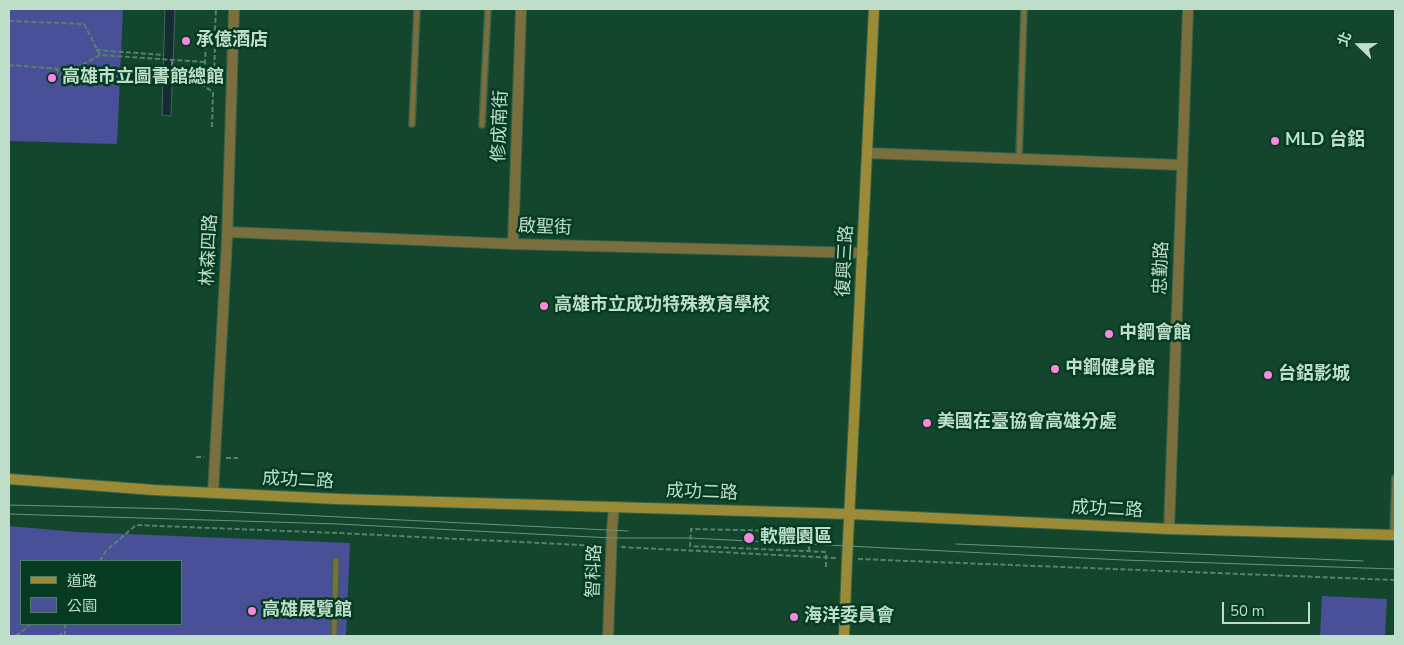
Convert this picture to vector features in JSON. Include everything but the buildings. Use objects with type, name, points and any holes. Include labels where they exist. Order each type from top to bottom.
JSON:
[{"type":"street","name":"林森四路","points":[[213,493],[228,232],[234,9]]},
{"type":"street","name":"修成南街","points":[[513,244],[521,9]]},
{"type":"street","name":"復興三路","points":[[844,636],[874,9]]},
{"type":"street","name":"忠勤路","points":[[1169,529],[1188,9]]},
{"type":"street","points":[[867,153],[1182,166]]},
{"type":"street","name":"啟聖街","points":[[228,232],[513,244],[863,253]]},
{"type":"street","name":"成功二路","points":[[9,479],[148,490],[338,499],[850,514],[1169,529],[1394,535]]},
{"type":"street","name":"智科路","points":[[608,636],[614,507]]},
{"type":"lane","points":[[412,124],[417,9]]},
{"type":"lane","points":[[482,125],[488,9]]},
{"type":"lane","points":[[1019,159],[1024,9]]},
{"type":"lane","points":[[1394,535],[1395,478]]},
{"type":"lane","points":[[334,636],[336,561]]},
{"type":"path","points":[[212,127],[213,92],[204,86],[206,39],[215,29],[216,9]]},
{"type":"path","points":[[9,21],[84,24],[100,55]]},
{"type":"path","points":[[214,47],[214,75]]},
{"type":"path","points":[[96,50],[164,55]]},
{"type":"path","points":[[9,65],[74,70],[100,55],[205,62]]},
{"type":"path","points":[[172,60],[172,81]]},
{"type":"path","points":[[56,68],[66,83]]},
{"type":"path","points":[[101,560],[106,551],[136,525],[592,546]]},
{"type":"path","points":[[826,532],[691,529],[690,546],[826,552],[826,568]]},
{"type":"path","points":[[809,551],[810,532]]},
{"type":"path","points":[[638,548],[826,558]]},
{"type":"path","points":[[874,561],[1395,580]]},
{"type":"path","points":[[16,636],[30,625]]},
{"type":"path","points":[[64,636],[66,625]]},
{"type":"path","points":[[58,636],[65,631]]},
{"type":"green space","points":[[9,9],[123,9],[117,144],[9,141]]},
{"type":"green space","points":[[9,526],[77,532],[350,543],[346,636],[9,636]]},
{"type":"green space","points":[[1322,596],[1387,599],[1385,636],[1320,636]]},
{"type":"shaded area","points":[[165,9],[175,9],[171,116],[162,115]]},
{"type":"tram line","points":[[9,505],[176,509],[628,531]]},
{"type":"tram line","points":[[9,514],[338,524],[612,538],[690,538],[1123,560],[1395,569]]},
{"type":"tram line","points":[[956,544],[1363,561]]},
{"type":"place","name":"承億酒店","points":[[186,41]]},
{"type":"place","name":"高雄市立圖書館總館","points":[[52,78]]},
{"type":"place","name":"MLD 台鋁","points":[[1275,141]]},
{"type":"place","name":"高雄市立成功特殊教育學校","points":[[544,306]]},
{"type":"place","name":"中鋼會館","points":[[1109,334]]},
{"type":"place","name":"中鋼健身館","points":[[1055,369]]},
{"type":"place","name":"台鋁影城","points":[[1268,375]]},
{"type":"place","name":"美國在臺協會高雄分處","points":[[927,423]]},
{"type":"place","name":"軟體園區","points":[[749,538]]},
{"type":"place","name":"高雄展覽館","points":[[252,611]]},
{"type":"place","name":"海洋委員會","points":[[794,617]]}]
